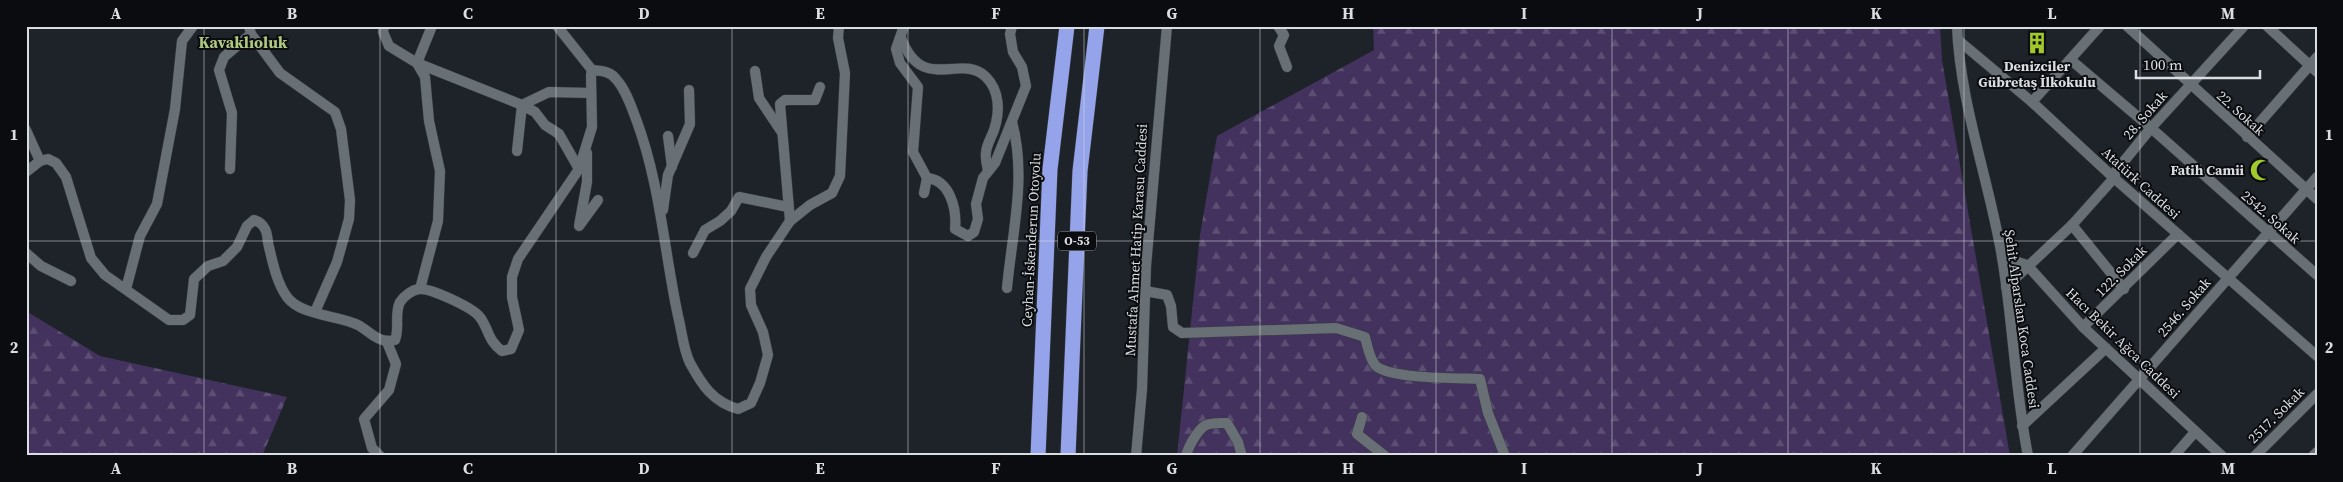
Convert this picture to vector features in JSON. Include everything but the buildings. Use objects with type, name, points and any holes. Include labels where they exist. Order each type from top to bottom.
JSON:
[{"type":"highway","name":"Ceyhan-İskenderun Otoyolu","points":[[1038,456],[1050,169],[1067,26]]},
{"type":"highway","name":"O-53","points":[[1068,456],[1080,171],[1097,26]]},
{"type":"street","points":[[126,289],[140,236],[157,204],[176,109],[182,41],[193,26]]},
{"type":"street","points":[[384,26],[383,32],[389,46],[417,63],[535,112],[545,125],[560,134],[580,169]]},
{"type":"street","points":[[417,63],[432,26]]},
{"type":"street","points":[[26,172],[40,161],[48,159],[56,163],[66,177],[90,258],[105,275],[169,320],[183,320],[190,315],[194,280],[208,266],[222,261],[237,247],[247,226],[254,220],[261,222],[266,230],[268,246],[279,283],[288,299],[307,310],[358,325],[376,338],[388,342],[395,340],[399,331],[398,314],[400,302],[408,294],[420,289],[458,301],[479,316],[493,344],[502,351],[511,349],[519,330],[512,297],[512,277],[518,260],[580,169],[592,127],[592,70],[556,26]]},
{"type":"street","points":[[592,70],[604,71],[616,78],[630,102],[645,143],[656,185],[670,278],[690,362],[707,390],[722,404],[738,409],[751,403],[760,384],[768,354],[763,332],[751,305],[750,289],[766,256],[790,221],[810,205],[832,193],[840,176],[846,73],[838,38],[838,26]]},
{"type":"street","points":[[904,26],[896,49],[900,63],[918,87],[913,152],[927,178],[924,193]]},
{"type":"street","points":[[927,178],[934,178],[950,195],[954,203],[955,229],[968,236],[974,232],[978,219],[976,204],[983,178],[995,163],[1026,86],[1022,67],[1013,52],[1010,34],[1012,26]]},
{"type":"street","name":"Mustafa Ahmet Hatip Karasu Caddesi","points":[[1136,456],[1142,389],[1145,291],[1163,52],[1167,26]]},
{"type":"street","points":[[1278,26],[1284,35],[1280,46],[1287,67]]},
{"type":"street","points":[[1957,26],[1958,40]]},
{"type":"street","points":[[2032,102],[2100,26]]},
{"type":"street","name":"22. Sokak","points":[[2127,26],[2317,199]]},
{"type":"street","name":"28. Sokak","points":[[2006,287],[2027,265],[2072,225],[2114,178],[2116,171],[2151,128],[2244,26]]},
{"type":"street","points":[[2267,26],[2313,69]]},
{"type":"street","points":[[230,168],[232,113],[219,70],[224,58],[250,30],[280,74],[335,112],[341,129],[350,200],[349,219],[337,262],[315,312]]},
{"type":"street","points":[[900,38],[906,51],[917,63],[932,70],[943,71],[970,68],[985,76],[997,91],[998,104],[994,129],[985,154],[988,171]]},
{"type":"street","name":"Atatürk Caddesi","points":[[1958,40],[2032,102],[2114,178],[2317,356]]},
{"type":"street","name":"Şehit Alparslan Koca Caddesi","points":[[1958,40],[1967,100],[2002,257],[2022,426],[2028,456]]},
{"type":"street","points":[[2247,137],[2313,69],[2317,57]]},
{"type":"street","name":"2542. Sokak","points":[[2071,60],[2317,275]]},
{"type":"street","points":[[417,63],[425,77],[429,121],[440,171],[438,221],[420,289]]},
{"type":"street","points":[[755,71],[759,98],[784,139],[790,221]]},
{"type":"street","points":[[781,132],[780,104],[785,100],[815,100],[820,87]]},
{"type":"street","points":[[661,218],[668,175],[690,124],[689,90]]},
{"type":"street","points":[[522,105],[549,92],[591,92]]},
{"type":"street","points":[[518,152],[522,105]]},
{"type":"street","points":[[1007,288],[1012,236],[1018,207],[1019,178],[1017,141],[1012,122]]},
{"type":"street","points":[[26,130],[40,161]]},
{"type":"street","points":[[668,136],[672,167]]},
{"type":"street","points":[[587,144],[587,182],[579,226],[598,200]]},
{"type":"street","name":"2546. Sokak","points":[[2072,456],[2317,177]]},
{"type":"street","points":[[693,253],[705,230],[720,221],[731,211],[739,197],[788,207]]},
{"type":"street","points":[[2072,225],[2124,289]]},
{"type":"street","name":"122. Sokak","points":[[2083,327],[2124,289],[2178,234]]},
{"type":"street","points":[[26,253],[41,266],[71,281]]},
{"type":"street","points":[[2002,257],[2027,265]]},
{"type":"street","name":"Hacı Bekir Ağca Caddesi","points":[[2027,265],[2083,327],[2222,456]]},
{"type":"street","points":[[1145,291],[1166,295],[1171,306],[1173,327],[1182,333],[1336,328],[1364,337],[1375,365],[1385,371],[1436,378],[1480,379],[1488,413],[1505,456]]},
{"type":"street","points":[[380,456],[372,448],[364,419],[389,390],[396,364],[388,342]]},
{"type":"street","points":[[2022,426],[2106,348]]},
{"type":"street","name":"2517. Sokak","points":[[2255,456],[2317,394]]},
{"type":"street","points":[[1362,418],[1357,434],[1385,456]]},
{"type":"street","points":[[1186,456],[1187,449],[1204,426],[1213,423],[1227,423],[1238,442],[1242,456]]},
{"type":"street","points":[[2174,456],[2195,432]]},
{"type":"street","points":[[2313,456],[2317,452]]},
{"type":"green space","points":[[1373,26],[1940,26],[1942,60],[2010,456],[1177,456],[1200,235],[1217,136],[1374,50]]},
{"type":"green space","points":[[26,311],[100,356],[287,397],[262,456],[26,456]]},
{"type":"place","name":"Denizciler Gübretaş İlkokulu","points":[[2037,43]]},
{"type":"place","name":"Fatih Camii","points":[[2261,170]]},
{"type":"district","name":"Kavaklıoluk","points":[[243,42]]}]
